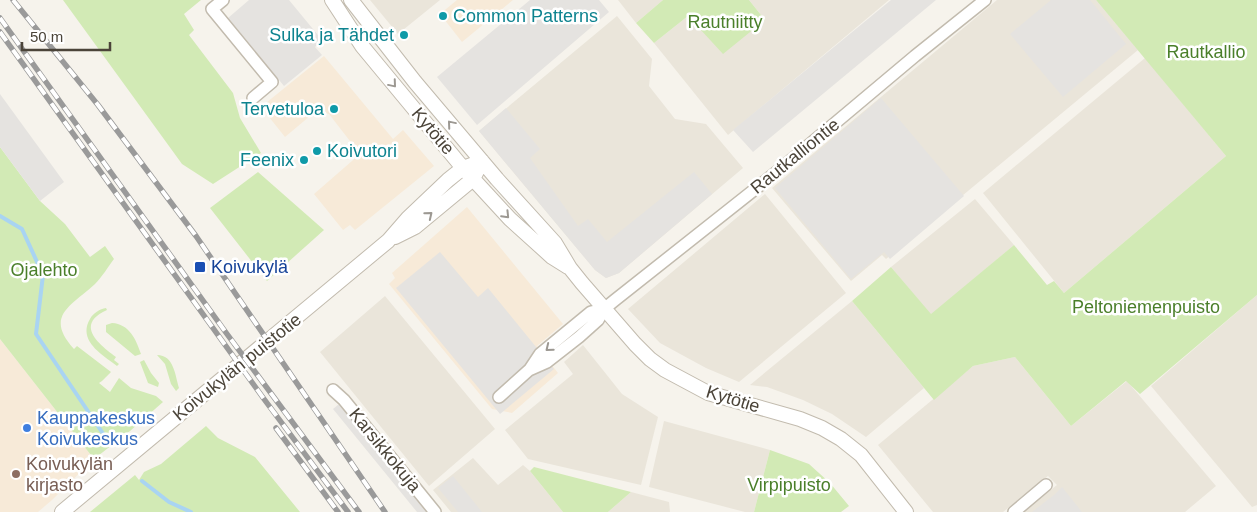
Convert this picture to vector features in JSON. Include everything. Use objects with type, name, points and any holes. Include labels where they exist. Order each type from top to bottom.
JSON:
[{"type":"street","points":[[223,0],[212,9],[272,82],[253,98]]},
{"type":"street","name":"Kytötie","points":[[332,0],[362,46],[463,168],[510,219],[552,257],[570,268]]},
{"type":"street","name":"Kytötie","points":[[351,0],[415,82],[482,162],[555,243],[570,268],[604,309],[650,359],[665,370],[708,393],[800,419],[822,428],[841,439],[861,455],[906,512]]},
{"type":"street","name":"Rautkalliontie","points":[[499,397],[529,370],[540,354],[591,312],[604,309],[778,171],[985,0]]},
{"type":"street","name":"Koivukylän puistotie","points":[[62,512],[388,241],[408,218],[463,168],[482,162]]},
{"type":"street","name":"Koivukylän puistotie","points":[[388,241],[415,227],[473,179],[482,162]]},
{"type":"street","name":"Karsikkokuja","points":[[333,390],[344,400],[436,512]]},
{"type":"street","points":[[1014,512],[1046,486]]},
{"type":"shaded area","points":[[249,0],[289,0],[322,40],[315,47],[322,55],[284,86],[228,18]]},
{"type":"shaded area","points":[[370,0],[440,0],[398,34]]},
{"type":"shaded area","points":[[457,0],[513,0],[462,42],[440,14]]},
{"type":"shaded area","points":[[530,0],[599,0],[609,12],[477,125],[437,77]]},
{"type":"shaded area","points":[[618,0],[663,0],[636,23]]},
{"type":"shaded area","points":[[749,0],[889,0],[728,135],[654,43],[688,16],[765,20]]},
{"type":"shaded area","points":[[891,0],[936,0],[753,152],[733,130]]},
{"type":"shaded area","points":[[997,0],[1096,0],[1138,50],[886,259],[882,255],[851,281],[772,188]]},
{"type":"shaded area","points":[[1051,0],[1090,0],[1126,44],[1063,97],[1010,34]]},
{"type":"shaded area","points":[[617,16],[652,59],[649,86],[675,119],[706,124],[743,168],[619,273],[606,278],[595,270],[479,131]]},
{"type":"shaded area","points":[[324,56],[393,139],[403,130],[434,166],[355,230],[350,225],[343,230],[314,194],[360,154],[329,114],[316,111],[285,137],[261,107]]},
{"type":"shaded area","points":[[1145,58],[1226,156],[1064,293],[983,193]]},
{"type":"shaded area","points":[[0,94],[64,182],[40,201],[0,147]]},
{"type":"shaded area","points":[[881,98],[964,196],[890,259],[884,252],[851,279],[775,188]]},
{"type":"shaded area","points":[[506,108],[540,149],[530,158],[578,226],[588,219],[607,242],[694,172],[712,194],[619,273],[606,278],[595,270],[479,131]]},
{"type":"shaded area","points":[[765,194],[846,293],[739,382],[706,368],[660,343],[628,309]]},
{"type":"shaded area","points":[[975,199],[1014,245],[931,315],[891,267]]},
{"type":"shaded area","points":[[467,207],[563,324],[537,346],[558,373],[512,413],[492,409],[389,284],[395,278],[392,273]]},
{"type":"shaded area","points":[[440,252],[478,297],[488,288],[554,369],[500,414],[396,288]]},
{"type":"shaded area","points":[[1257,295],[1257,505],[1252,507],[1151,386]]},
{"type":"shaded area","points":[[385,296],[495,429],[429,486],[320,352]]},
{"type":"shaded area","points":[[852,301],[924,388],[866,437],[832,414],[803,400],[767,387],[750,385]]},
{"type":"shaded area","name":"Kauppakeskus Koivukeskus","points":[[0,339],[94,459],[38,512],[0,512]]},
{"type":"shaded area","points":[[583,345],[622,394],[658,417],[641,485],[528,459],[505,430],[573,374],[564,362]]},
{"type":"shaded area","points":[[1015,357],[1071,426],[1127,381],[1216,486],[1185,512],[1023,512],[1057,485],[1048,476],[1003,512],[933,512],[878,445],[973,366]]},
{"type":"shaded area","points":[[344,400],[435,512],[417,512],[333,409]]},
{"type":"shaded area","points":[[664,421],[770,450],[754,512],[745,512],[649,487]]},
{"type":"shaded area","points":[[473,458],[498,485],[523,465],[563,512],[451,512],[433,490]]},
{"type":"shaded area","points":[[453,476],[482,512],[458,512],[438,488]]},
{"type":"shaded area","points":[[1062,487],[1082,512],[1032,512],[1054,495]]},
{"type":"shaded area","points":[[631,492],[669,502],[670,512],[608,512]]},
{"type":"green space","points":[[63,0],[201,0],[184,14],[194,30],[189,35],[233,93],[240,118],[261,153],[213,184],[182,164]]},
{"type":"green space","name":"Rautniitty","points":[[663,0],[749,0],[765,20],[723,54],[688,16],[654,43],[636,23]]},
{"type":"green space","name":"Peltoniemenpuisto","points":[[1096,0],[1257,0],[1257,295],[1140,394],[1126,381],[1071,426],[1015,357],[973,366],[934,400],[852,301],[891,267],[931,314],[1014,245],[1047,285],[1054,281],[1064,293],[1226,156]]},
{"type":"green space","name":"Ojalehto","points":[[0,147],[40,201],[65,224],[90,257],[105,246],[114,259],[98,281],[64,312],[61,328],[65,338],[74,349],[77,346],[111,372],[99,383],[110,392],[119,378],[131,388],[156,396],[163,402],[94,459],[0,339]]},
{"type":"green space","points":[[258,172],[324,230],[267,281],[210,208]]},
{"type":"green space","points":[[106,308],[107,310],[97,316],[92,322],[91,328],[97,340],[116,357],[114,360],[119,364],[117,366],[93,347],[87,334],[87,327],[91,317],[101,309]]},
{"type":"green space","points":[[112,323],[123,326],[131,333],[141,354],[135,356],[106,332],[106,325]]},
{"type":"green space","points":[[157,355],[167,358],[173,367],[179,388],[176,391],[171,384],[165,364]]},
{"type":"green space","points":[[144,360],[159,383],[158,387],[148,383],[140,362]]},
{"type":"green space","points":[[206,426],[218,438],[255,457],[300,512],[90,512],[135,475],[139,480],[144,472],[161,464]]},
{"type":"green space","name":"Virpipuisto","points":[[770,450],[809,464],[830,483],[849,506],[841,512],[754,512]]},
{"type":"green space","points":[[534,467],[631,492],[608,512],[563,512],[530,471]]},
{"type":"waterway","points":[[0,216],[22,229],[43,275],[36,334],[108,441]]},
{"type":"waterway","points":[[142,481],[169,502],[191,512]]},
{"type":"railway","points":[[13,0],[98,105],[196,236],[385,512]]},
{"type":"railway","points":[[0,18],[227,334],[359,512]]},
{"type":"railway","points":[[0,32],[264,399],[348,512]]},
{"type":"railway","points":[[276,428],[338,512]]},
{"type":"place","name":"Common Patterns","points":[[443,16]]},
{"type":"place","name":"Sulka ja Tähdet","points":[[404,35]]},
{"type":"place","name":"Tervetuloa","points":[[334,109]]},
{"type":"place","name":"Koivutori","points":[[317,151]]},
{"type":"place","name":"Feenix","points":[[304,160]]},
{"type":"place","name":"Koivukylä","points":[[200,267]]},
{"type":"place","name":"Kauppakeskus Koivukeskus","points":[[27,428]]},
{"type":"place","name":"Koivukylän kirjasto","points":[[16,474]]},
{"type":"park label","name":"Rautkallio","points":[[1206,52]]}]
